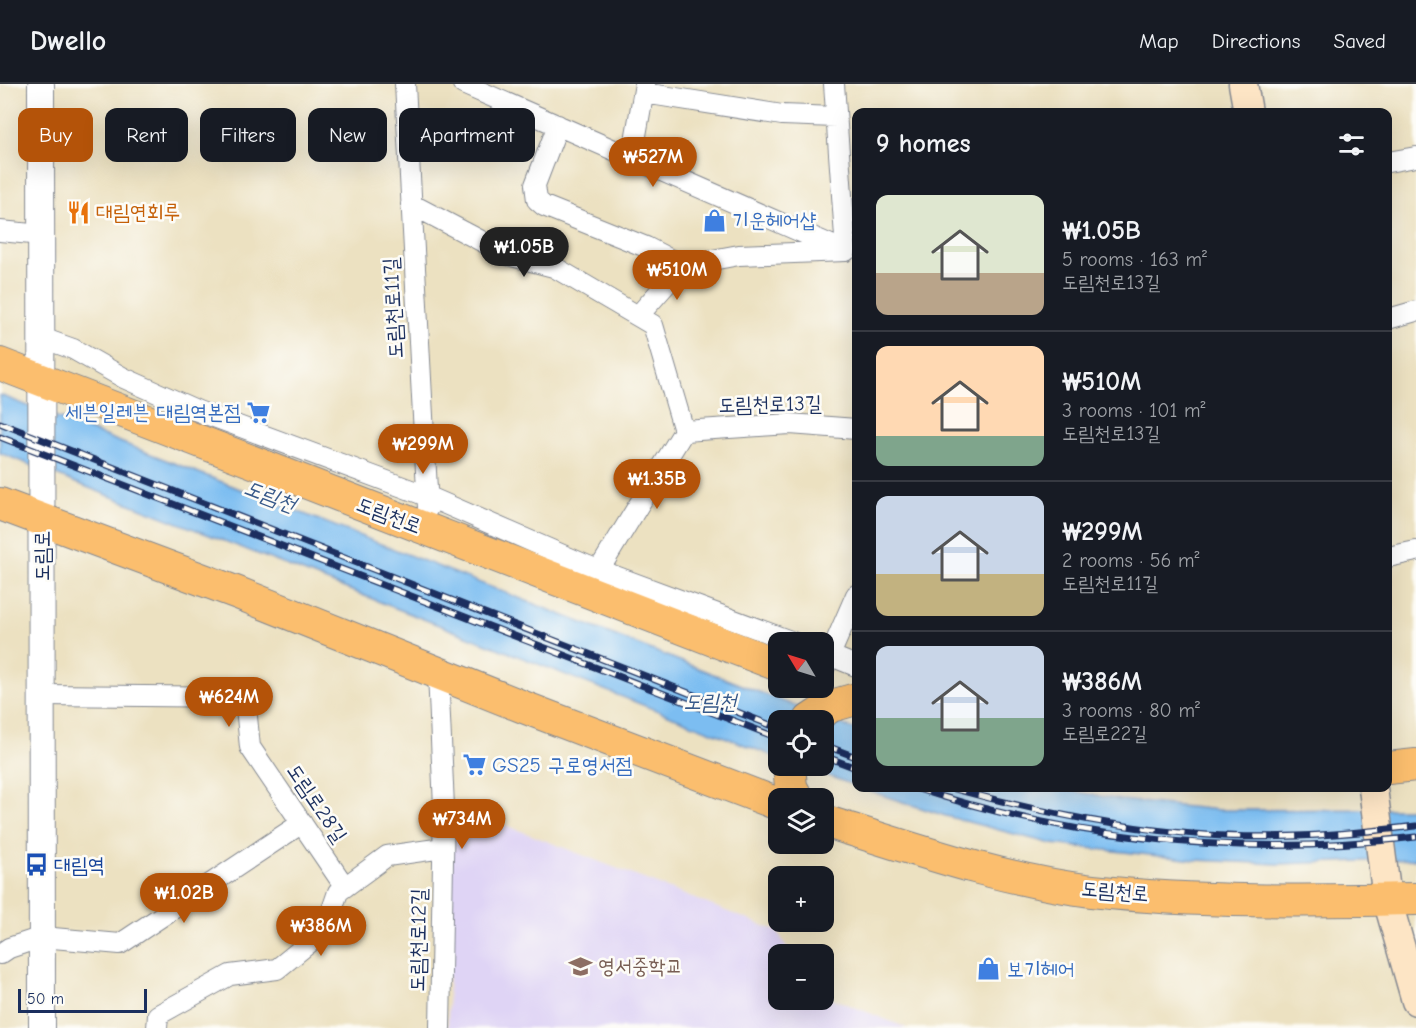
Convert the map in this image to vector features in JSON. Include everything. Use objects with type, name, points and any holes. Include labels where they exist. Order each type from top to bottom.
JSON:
[{"type":"main road","points":[[1243,84],[1247,108]]},
{"type":"main road","name":"도림천로","points":[[0,364],[42,391],[426,529],[768,661]]},
{"type":"main road","points":[[0,504],[42,514],[438,673],[768,800]]},
{"type":"main road","points":[[834,675],[852,696]]},
{"type":"main road","points":[[824,710],[831,705],[852,699]]},
{"type":"main road","points":[[1392,776],[1416,765]]},
{"type":"main road","points":[[1380,792],[1416,1001]]},
{"type":"main road","name":"도림천로","points":[[834,824],[1017,877],[1092,891],[1217,898],[1396,893]]},
{"type":"street","name":"도림로","points":[[42,84],[42,1028]]},
{"type":"street","name":"도림천로11길","points":[[405,84],[427,496],[426,529]]},
{"type":"street","points":[[464,84],[851,253]]},
{"type":"street","points":[[834,84],[836,117],[849,206],[851,253]]},
{"type":"street","points":[[632,158],[645,89],[782,115],[836,117]]},
{"type":"street","points":[[558,125],[535,185],[537,200],[544,206],[678,261],[701,262],[739,255],[851,253]]},
{"type":"street","points":[[1392,161],[1416,157]]},
{"type":"street","points":[[411,204],[508,255],[554,267],[653,325],[684,431],[599,570]]},
{"type":"street","points":[[0,231],[42,235]]},
{"type":"street","points":[[638,316],[669,281],[678,261]]},
{"type":"street","points":[[1392,318],[1416,311]]},
{"type":"street","points":[[42,338],[73,349],[124,378],[198,411],[427,496],[599,570],[768,633]]},
{"type":"street","name":"도림천로13길","points":[[684,431],[790,424],[852,429]]},
{"type":"street","points":[[1392,556],[1416,550]]},
{"type":"street","points":[[834,645],[852,604]]},
{"type":"street","points":[[834,665],[852,666]]},
{"type":"street","name":"도림천로12길","points":[[438,673],[443,849],[441,1028]]},
{"type":"street","name":"도림로28길","points":[[42,695],[245,697],[250,747],[345,886]]},
{"type":"street","points":[[0,954],[9,948],[42,937],[120,944],[302,823]]},
{"type":"street","points":[[157,1028],[158,1015],[230,975],[277,969],[325,930],[338,892],[387,856],[443,849]]},
{"type":"shaded area","name":"영서중학교","points":[[451,818],[508,826],[768,927],[768,932],[778,932],[785,944],[768,944],[768,1010],[834,1010],[834,999],[907,1028],[448,1028]]},
{"type":"water","name":"도림천","points":[[0,395],[768,696],[768,698],[774,698],[805,710],[768,710],[768,754],[0,453]]},
{"type":"water","name":"도림천","points":[[834,721],[852,728],[852,785],[828,776],[834,776]]},
{"type":"water","points":[[872,792],[1078,792],[1121,800],[1219,810],[1416,809],[1416,859],[1278,864],[1195,860],[1052,844],[946,816]]},
{"type":"railway","points":[[0,423],[768,724]]},
{"type":"railway","points":[[0,437],[768,734]]},
{"type":"railway","points":[[834,749],[852,756]]},
{"type":"railway","points":[[834,760],[852,766]]},
{"type":"railway","points":[[929,792],[1038,821],[1163,840],[1289,845],[1353,843],[1416,837]]},
{"type":"railway","points":[[967,792],[1078,818],[1207,835],[1258,837],[1312,835],[1416,826]]},
{"type":"place","name":"대림연회루","points":[[78,212]]},
{"type":"place","name":"기운헤어샵","points":[[714,220]]},
{"type":"place","name":"세븐일레븐 대림역본점","points":[[259,412]]},
{"type":"place","name":"GS25 구로영서점","points":[[474,765]]},
{"type":"place","name":"대림역","points":[[36,865]]},
{"type":"place","name":"영서중학교","points":[[580,966]]},
{"type":"place","name":"보기헤어","points":[[989,969]]}]
